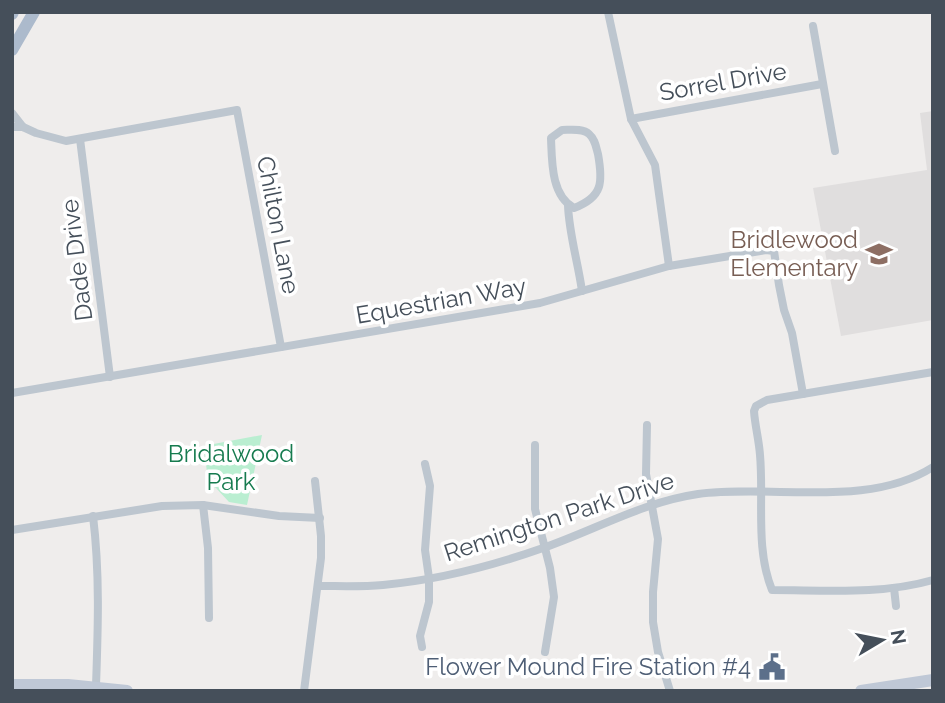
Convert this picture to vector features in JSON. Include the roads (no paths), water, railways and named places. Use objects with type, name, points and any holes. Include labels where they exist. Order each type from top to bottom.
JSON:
[{"type":"main road","points":[[12,50],[34,12]]},
{"type":"main road","points":[[861,691],[933,680]]},
{"type":"main road","points":[[12,685],[96,687],[127,691]]},
{"type":"street","points":[[608,12],[631,119],[655,165],[669,266]]},
{"type":"street","points":[[813,26],[835,151]]},
{"type":"street","name":"Sorrel Drive","points":[[631,119],[822,84]]},
{"type":"street","name":"Chilton Lane","points":[[80,139],[237,110],[281,347]]},
{"type":"street","points":[[12,113],[23,127]]},
{"type":"street","points":[[12,127],[23,127],[66,141],[80,139]]},
{"type":"street","points":[[568,205],[574,208],[588,203],[597,192],[602,178],[596,144],[589,133],[584,131],[562,130],[551,138],[552,164],[558,191],[568,205],[569,229],[582,291]]},
{"type":"street","name":"Dade Drive","points":[[80,139],[110,377]]},
{"type":"street","name":"Equestrian Way","points":[[12,393],[540,303],[669,266],[759,251],[774,251],[781,297],[792,332],[803,394]]},
{"type":"street","points":[[933,372],[767,400],[756,406],[754,411],[760,453],[764,551],[767,579],[772,590],[894,588],[933,580]]},
{"type":"street","points":[[648,425],[645,462],[658,539],[653,622],[658,652],[670,691]]},
{"type":"street","points":[[535,445],[534,494],[554,597],[545,652]]},
{"type":"street","points":[[422,647],[420,636],[429,602],[425,536],[430,486],[425,464]]},
{"type":"street","name":"Remington Park Drive","points":[[319,586],[382,585],[495,564],[652,506],[698,494],[873,489],[899,484],[933,467]]},
{"type":"street","points":[[304,691],[319,586],[321,536],[315,481]]},
{"type":"street","points":[[12,530],[144,508],[203,505],[279,516],[320,518]]},
{"type":"street","points":[[203,505],[208,548],[209,618]]},
{"type":"street","points":[[93,516],[98,582],[96,687]]},
{"type":"street","points":[[894,588],[896,606]]},
{"type":"place","name":"Bridlewood Elementary","points":[[879,254]]},
{"type":"place","name":"Flower Mound Fire Station #4","points":[[772,667]]},
{"type":"park label","name":"Bridalwood Park","points":[[231,468]]}]
